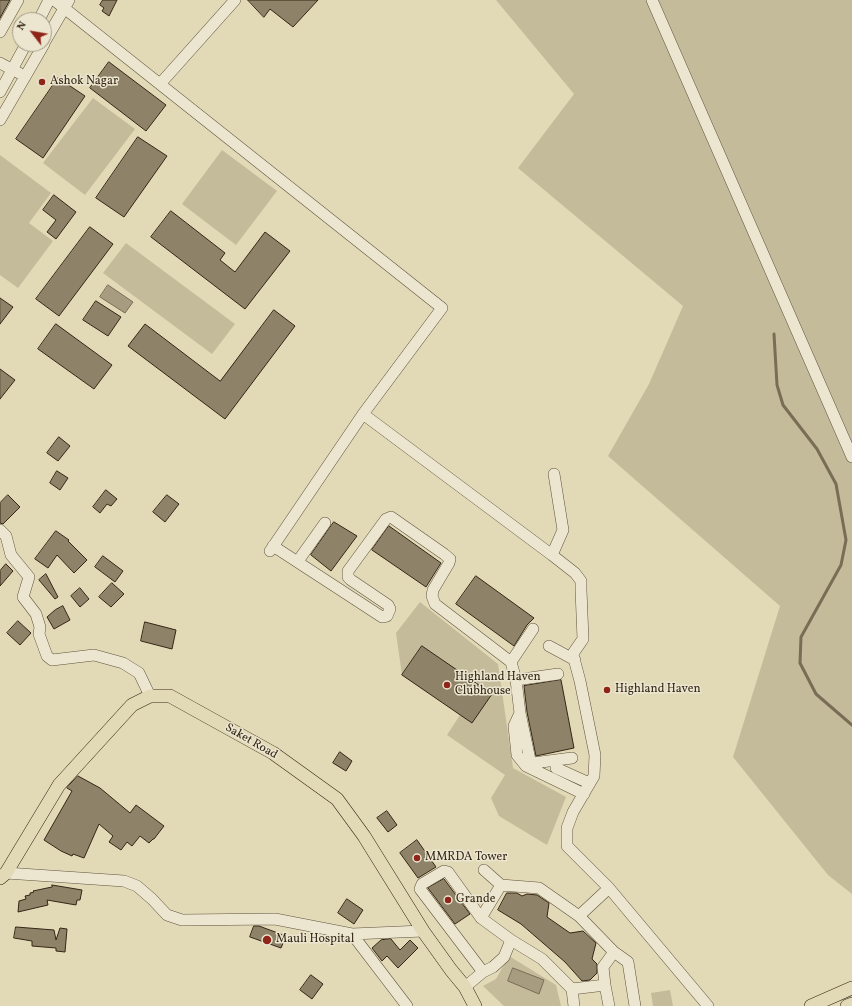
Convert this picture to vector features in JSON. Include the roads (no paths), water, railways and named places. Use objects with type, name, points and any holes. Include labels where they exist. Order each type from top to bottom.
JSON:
[{"type":"main road","name":"Saket Road","points":[[3,875],[59,785],[132,705],[150,696],[170,696],[272,753],[337,799],[364,836],[422,931],[450,970],[465,986],[475,1006]]},
{"type":"main road","points":[[811,1006],[848,990]]},
{"type":"street","points":[[0,32],[18,0]]},
{"type":"street","points":[[43,12],[49,0]]},
{"type":"street","points":[[54,0],[66,4],[160,84],[442,308],[363,414],[272,548],[298,561],[382,617],[387,616],[390,609],[388,605],[351,580],[348,577],[348,571],[386,518],[391,518],[450,559],[432,590],[432,596],[435,604],[511,662],[516,680],[520,713],[530,760],[533,763],[572,758]]},
{"type":"street","points":[[160,84],[235,0]]},
{"type":"street","points":[[652,0],[852,457]]},
{"type":"street","points":[[52,29],[66,4]]},
{"type":"street","points":[[0,92],[22,52]]},
{"type":"street","points":[[0,120],[39,52]]},
{"type":"street","points":[[0,63],[25,77]]},
{"type":"street","points":[[363,414],[552,555],[575,573],[581,581],[580,590],[583,639],[574,652],[595,755],[594,776],[573,812],[566,828],[567,846],[609,888],[708,1006]]},
{"type":"street","points":[[552,555],[563,530],[554,474]]},
{"type":"street","points":[[298,561],[325,523]]},
{"type":"street","points":[[0,530],[6,536],[12,555],[29,577],[23,597],[36,614],[40,627],[39,634],[47,656],[52,660],[94,655],[123,663],[139,673],[150,696]]},
{"type":"street","points":[[511,662],[533,629]]},
{"type":"street","points":[[550,646],[575,660]]},
{"type":"street","points":[[516,680],[558,674]]},
{"type":"street","points":[[520,713],[514,726],[517,755],[526,766],[584,794]]},
{"type":"street","points":[[556,768],[590,783]]},
{"type":"street","points":[[484,870],[501,885],[539,888],[578,916],[614,952],[628,962],[636,1006]]},
{"type":"street","points":[[483,972],[420,890],[422,884],[444,871],[448,872],[481,918],[511,940],[542,959],[572,989],[574,1006]]},
{"type":"street","points":[[3,875],[124,881],[138,886],[167,915],[182,920],[275,920],[352,934],[422,931]]},
{"type":"street","points":[[481,918],[501,885]]},
{"type":"street","points":[[578,916],[609,888]]},
{"type":"street","points":[[352,934],[407,1006]]},
{"type":"street","points":[[465,986],[483,972],[493,967],[504,957],[511,940]]},
{"type":"street","points":[[609,1006],[605,985],[604,966],[614,952]]},
{"type":"street","points":[[572,989],[605,985]]},
{"type":"street","points":[[848,990],[849,1005]]},
{"type":"waterway","points":[[774,334],[777,385],[783,405],[817,449],[836,484],[846,540],[841,565],[801,637],[800,663],[816,694],[852,725]]},
{"type":"place","name":"Ashok Nagar","points":[[42,82]]},
{"type":"place","name":"Highland Haven Clubhouse","points":[[447,685]]},
{"type":"place","name":"Highland Haven","points":[[607,690]]},
{"type":"place","name":"MMRDA Tower","points":[[417,858]]},
{"type":"place","name":"Grande","points":[[448,900]]},
{"type":"place","name":"Mauli Hospital","points":[[267,940]]}]
